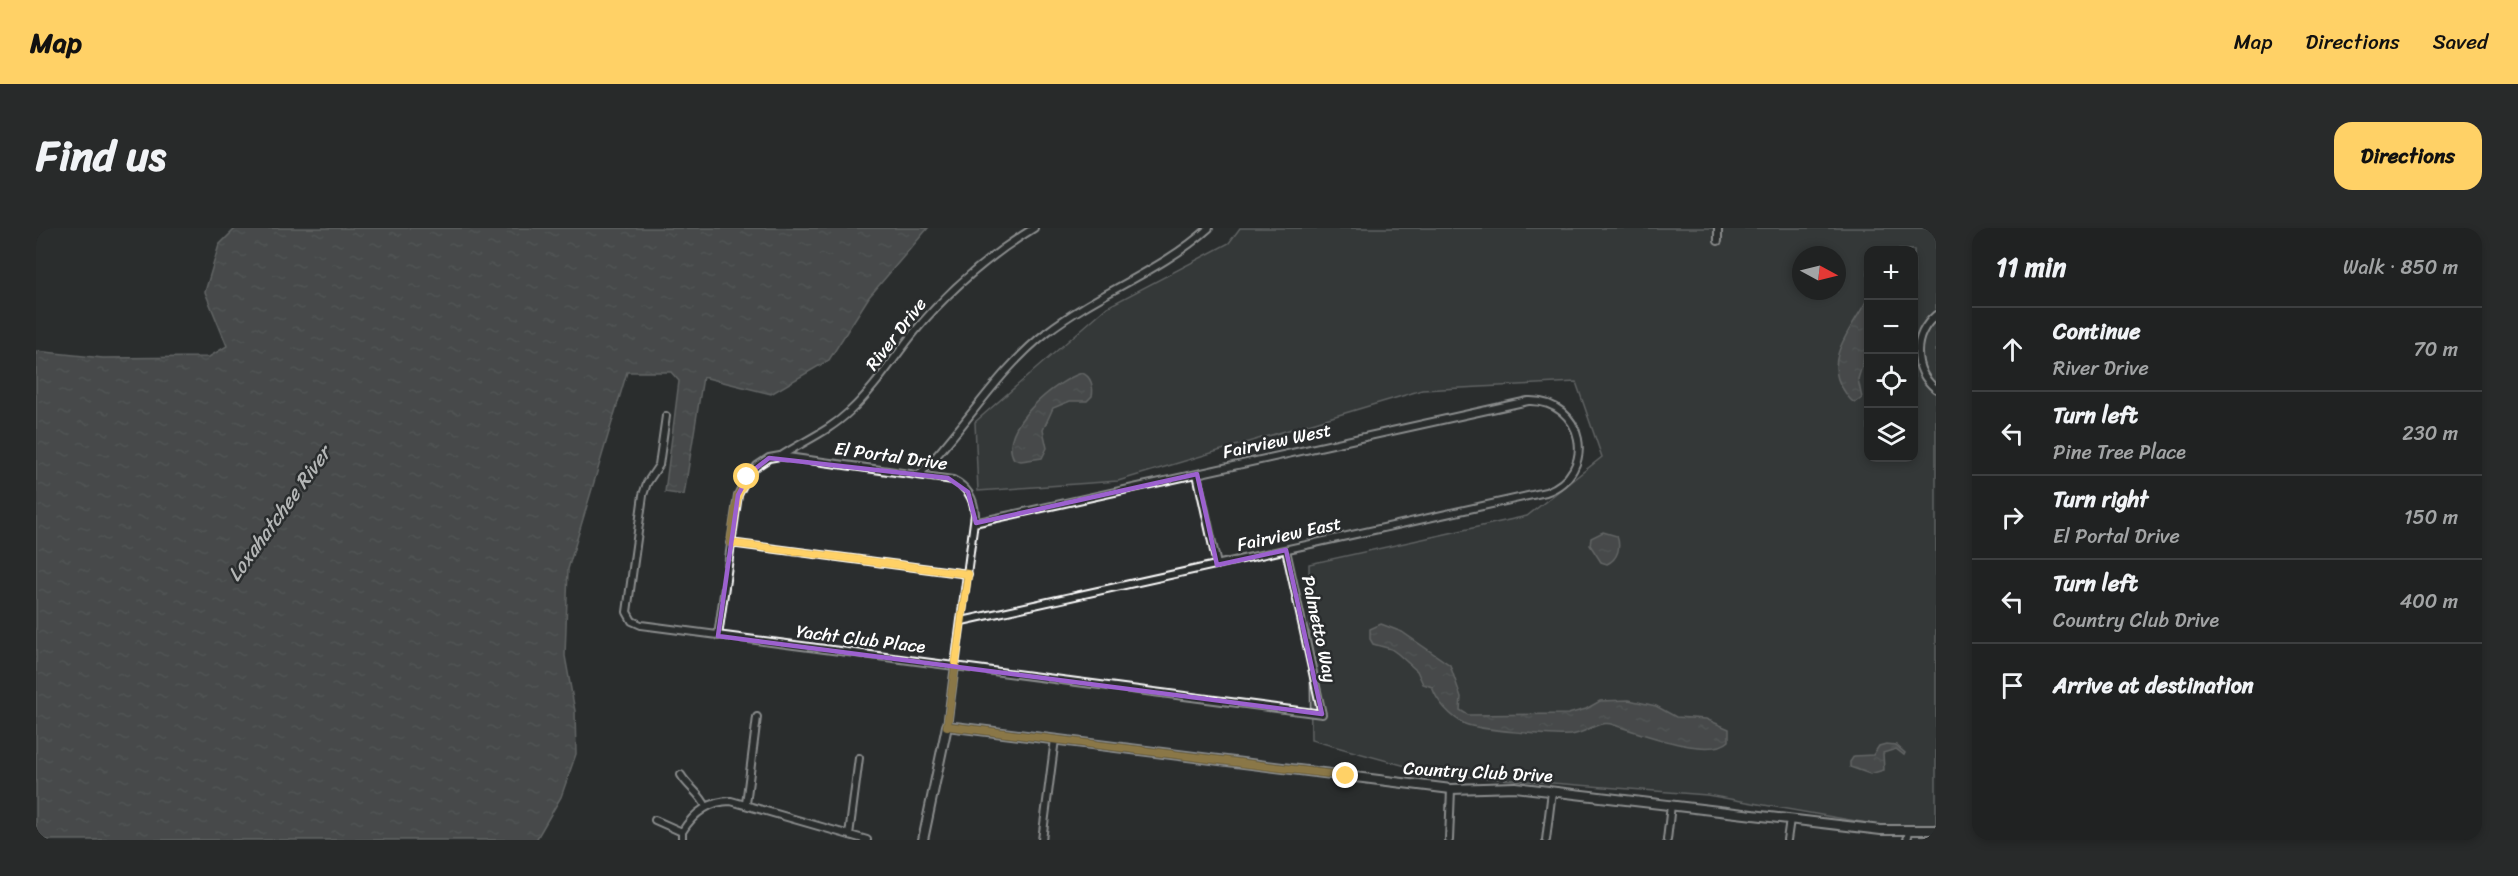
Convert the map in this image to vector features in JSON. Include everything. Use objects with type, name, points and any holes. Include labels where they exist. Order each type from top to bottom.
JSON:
[{"type":"street","name":"River Drive","points":[[780,456],[822,433],[849,413],[874,386],[918,328],[956,288],[1001,250],[1034,228]]},
{"type":"street","points":[[920,474],[950,441],[993,383],[1028,348],[1087,304],[1163,264],[1209,228]]},
{"type":"street","points":[[1718,228],[1718,241]]},
{"type":"street","points":[[1936,315],[1921,335],[1918,345],[1919,362],[1924,375],[1936,389]]},
{"type":"street","name":"Fairview West","points":[[974,523],[1528,401],[1544,402],[1554,406],[1567,416],[1575,429]]},
{"type":"street","name":"Yacht Club Place","points":[[666,416],[659,465],[647,483],[643,495],[627,612],[629,617],[641,626],[1322,714]]},
{"type":"street","name":"Fairview East","points":[[962,621],[1551,491],[1564,482],[1574,469],[1579,445],[1575,429]]},
{"type":"street","points":[[718,636],[738,495],[753,470],[769,458],[780,456]]},
{"type":"street","name":"El Portal Drive","points":[[780,456],[948,478],[961,485],[972,500],[974,523],[947,726]]},
{"type":"street","points":[[1197,474],[1218,565]]},
{"type":"street","points":[[730,543],[968,574]]},
{"type":"street","name":"Palmetto Way","points":[[1286,550],[1322,714]]},
{"type":"street","points":[[746,804],[757,717]]},
{"type":"street","points":[[923,840],[947,726]]},
{"type":"street","name":"Country Club Drive","points":[[947,726],[1451,789],[1496,786],[1909,831],[1936,830]]},
{"type":"street","points":[[1042,840],[1055,739]]},
{"type":"street","points":[[849,835],[859,758]]},
{"type":"street","points":[[681,775],[687,786],[703,800],[706,807]]},
{"type":"street","points":[[1449,840],[1451,789]]},
{"type":"street","points":[[1546,840],[1552,791]]},
{"type":"street","points":[[655,820],[682,836],[687,824],[706,807],[726,801],[746,804],[867,840]]},
{"type":"street","points":[[1666,840],[1671,805]]},
{"type":"street","points":[[1787,840],[1790,819]]},
{"type":"street","points":[[1908,840],[1909,831]]},
{"type":"highlighted area","points":[[769,458],[948,478],[968,492],[976,523],[1197,474],[1217,565],[1286,550],[1322,714],[718,636],[738,495],[750,473]]},
{"type":"shaded area","points":[[1240,228],[1936,228],[1936,835],[1707,795],[1435,774],[1311,740],[1309,564],[1527,516],[1602,457],[1576,382],[1422,390],[1118,481],[978,491],[975,422],[1107,307],[1229,243]]},
{"type":"water","name":"Loxahatchee River","points":[[236,228],[928,228],[869,297],[829,360],[771,394],[703,377],[684,495],[665,492],[679,381],[671,372],[627,372],[568,569],[565,656],[575,711],[576,754],[561,797],[536,840],[36,840],[36,351],[103,358],[209,357],[227,346],[205,292],[219,245]]},
{"type":"water","points":[[1864,305],[1864,359],[1858,379],[1862,398],[1855,403],[1837,378],[1838,354],[1848,331]]},
{"type":"water","points":[[1082,373],[1091,382],[1092,396],[1087,401],[1070,401],[1053,408],[1043,430],[1047,448],[1042,458],[1021,461],[1014,459],[1011,447],[1021,420],[1045,395],[1071,377]]},
{"type":"water","points":[[1603,532],[1617,536],[1618,540],[1616,556],[1607,564],[1601,562],[1590,545],[1591,538]]},
{"type":"water","points":[[1381,624],[1402,632],[1450,665],[1461,697],[1460,710],[1468,715],[1568,714],[1586,709],[1600,701],[1629,700],[1656,706],[1676,717],[1706,719],[1729,729],[1729,741],[1720,746],[1706,748],[1690,746],[1608,724],[1597,725],[1576,734],[1561,735],[1533,734],[1465,724],[1445,709],[1432,687],[1423,684],[1417,671],[1398,654],[1391,649],[1373,644],[1370,639],[1370,629]]},
{"type":"water","points":[[1896,745],[1905,753],[1904,755],[1896,749],[1883,753],[1884,770],[1870,774],[1850,767],[1854,756],[1873,755],[1879,746]]},
{"type":"route","points":[[747,477],[738,495],[730,543],[968,574],[947,726],[1346,776]]}]
